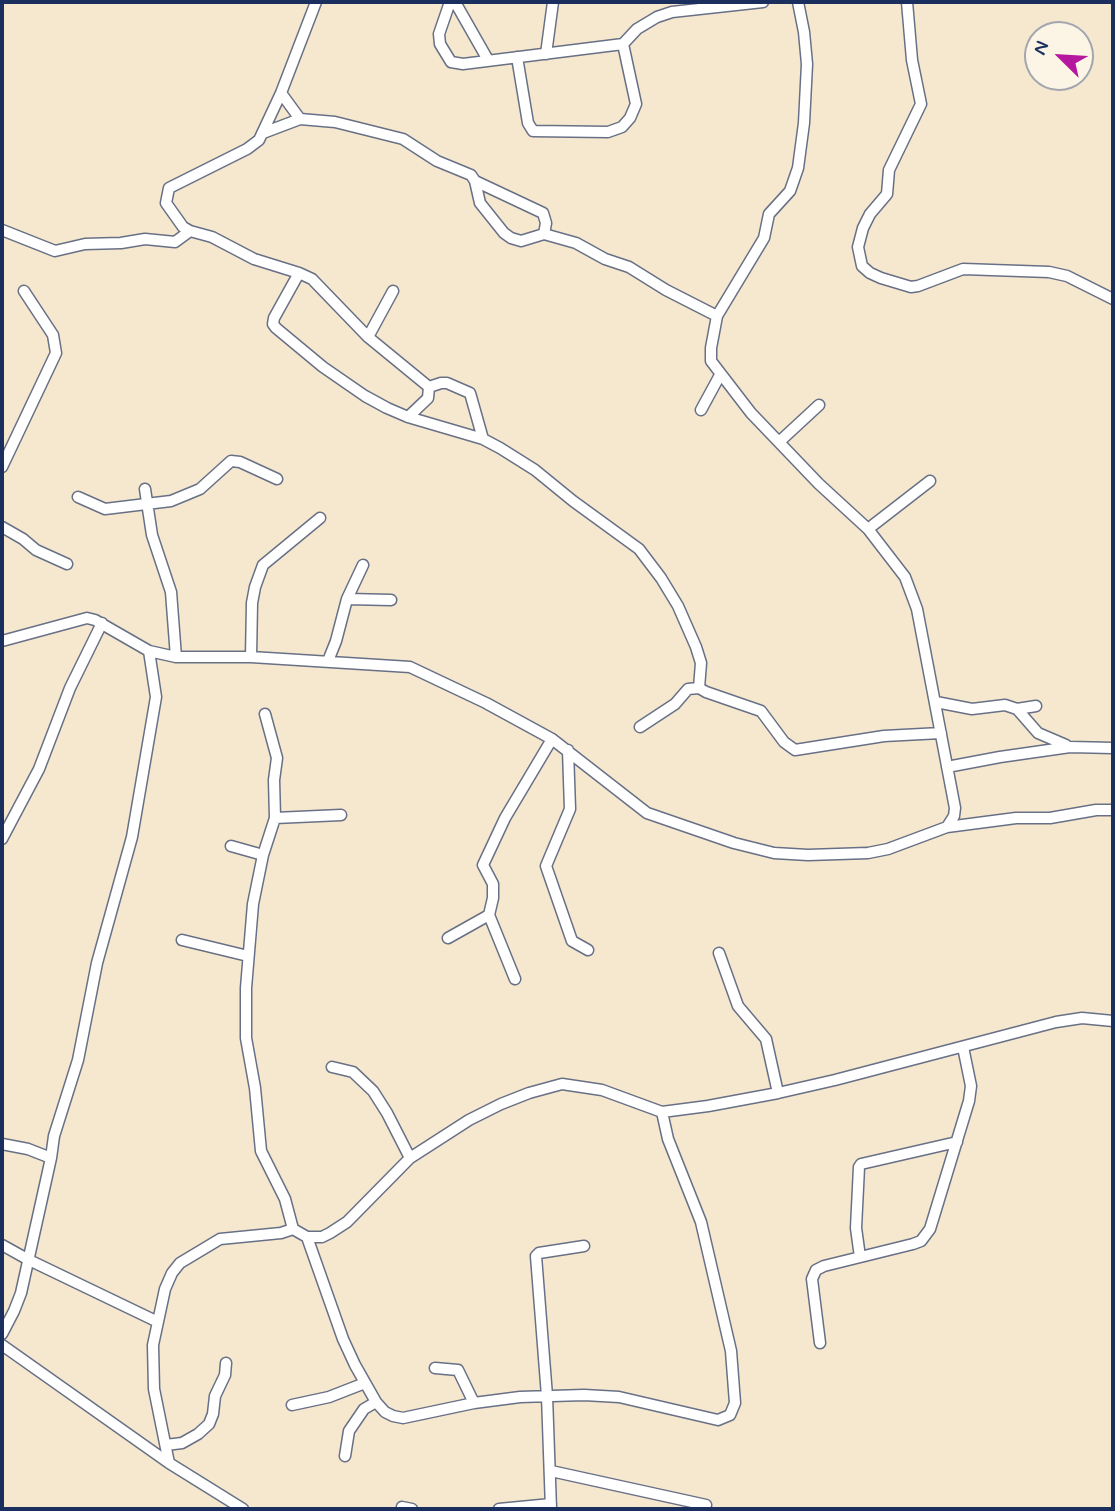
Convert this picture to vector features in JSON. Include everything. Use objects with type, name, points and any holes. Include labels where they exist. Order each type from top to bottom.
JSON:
[{"type":"street","points":[[316,2],[263,133],[247,149],[169,188],[167,206],[190,231],[212,237],[254,259],[313,279],[368,337],[429,387]]},
{"type":"street","points":[[450,2],[439,40],[447,59],[456,64],[623,44],[637,29],[657,16],[764,2]]},
{"type":"street","points":[[456,2],[488,60]]},
{"type":"street","points":[[546,54],[553,2]]},
{"type":"street","points":[[798,2],[807,64],[798,168],[790,191],[769,214],[761,244],[717,316],[710,357],[720,375],[751,413],[868,529],[896,563],[909,585],[917,609],[955,808],[954,816],[947,827]]},
{"type":"street","points":[[907,2],[912,60],[921,104],[890,170],[887,194],[870,214],[863,228],[858,247],[862,266],[870,273],[911,287],[963,269],[1049,272],[1068,276],[1113,299]]},
{"type":"street","points":[[517,57],[528,123],[533,131],[608,132],[622,127],[630,118],[636,104],[623,44]]},
{"type":"street","points":[[281,93],[300,119]]},
{"type":"street","points":[[263,133],[300,119],[335,122],[403,139],[437,161],[471,175],[480,203],[504,233],[521,241],[544,233],[576,243],[605,259],[629,267],[717,316]]},
{"type":"street","points":[[475,181],[543,213],[546,223],[544,233]]},
{"type":"street","points":[[2,230],[55,251],[85,244],[145,239],[175,242],[190,231]]},
{"type":"street","points":[[299,273],[274,318],[274,326],[323,367],[365,397],[408,417],[483,439],[535,470],[639,549],[678,606],[696,647],[701,663],[699,688]]},
{"type":"street","points":[[2,467],[56,353],[53,335],[24,291]]},
{"type":"street","points":[[368,337],[393,291]]},
{"type":"street","points":[[701,410],[720,375]]},
{"type":"street","points":[[429,387],[447,383],[470,393],[483,439]]},
{"type":"street","points":[[408,417],[428,398],[429,387]]},
{"type":"street","points":[[779,442],[819,405]]},
{"type":"street","points":[[78,497],[105,509],[147,506],[183,498],[209,482],[231,461],[240,461],[276,479]]},
{"type":"street","points":[[868,529],[930,481]]},
{"type":"street","points":[[145,489],[157,552],[171,592],[176,657]]},
{"type":"street","points":[[251,657],[253,603],[263,565],[320,518]]},
{"type":"street","points":[[2,527],[41,553],[67,564]]},
{"type":"street","points":[[328,661],[347,599],[363,565]]},
{"type":"street","points":[[347,599],[391,600]]},
{"type":"street","points":[[2,641],[87,618],[102,623],[149,651],[176,657],[328,661],[404,666],[419,670],[552,739],[646,813],[774,853],[868,853],[888,849],[947,827],[1113,810]]},
{"type":"street","points":[[2,839],[39,769],[69,688],[102,623]]},
{"type":"street","points":[[2,1334],[14,1311],[29,1260],[54,1136],[78,1060],[97,962],[139,810],[156,697],[149,651]]},
{"type":"street","points":[[640,727],[675,704],[688,689],[699,688],[761,711],[784,742],[795,750],[884,736],[940,733]]},
{"type":"street","points":[[936,702],[964,709],[1005,705],[1017,709],[1035,706]]},
{"type":"street","points":[[1017,709],[1038,733],[1070,747]]},
{"type":"street","points":[[265,714],[276,758],[275,818],[263,855],[253,904],[248,956],[246,1038],[255,1088],[261,1151],[285,1199],[293,1229],[307,1237],[322,1237],[347,1222],[410,1158],[479,1114],[552,1086],[588,1087],[662,1112],[778,1093],[963,1047],[1023,1029],[1072,1019],[1113,1021]]},
{"type":"street","points":[[515,979],[489,915],[494,891],[492,880],[484,869],[484,861],[505,818],[552,739]]},
{"type":"street","points":[[947,767],[1070,747],[1113,748]]},
{"type":"street","points":[[568,750],[570,809],[546,866],[572,941],[588,950]]},
{"type":"street","points":[[275,818],[341,815]]},
{"type":"street","points":[[231,846],[263,855]]},
{"type":"street","points":[[448,938],[489,915]]},
{"type":"street","points":[[182,940],[248,956]]},
{"type":"street","points":[[719,953],[738,1006],[766,1039],[778,1093]]},
{"type":"street","points":[[820,1343],[812,1279],[814,1273],[824,1266],[913,1244],[927,1234],[971,1093],[963,1047]]},
{"type":"street","points":[[332,1067],[353,1072],[373,1091],[410,1158]]},
{"type":"street","points":[[307,1237],[343,1339],[365,1383],[385,1412],[403,1418],[520,1396],[618,1397],[718,1420],[730,1415],[735,1403],[731,1351],[705,1238],[668,1139],[662,1112]]},
{"type":"street","points":[[860,1257],[856,1228],[861,1164],[957,1142]]},
{"type":"street","points":[[2,1144],[28,1149],[51,1158]]},
{"type":"street","points":[[169,1462],[152,1368],[158,1322],[172,1273],[192,1255],[220,1239],[281,1233],[293,1229]]},
{"type":"street","points":[[2,1245],[158,1322]]},
{"type":"street","points":[[499,1509],[551,1507],[547,1396],[536,1256],[538,1253],[584,1246]]},
{"type":"street","points":[[2,1345],[169,1462],[243,1509]]},
{"type":"street","points":[[166,1446],[182,1443],[209,1424],[226,1363]]},
{"type":"street","points":[[435,1368],[458,1370],[474,1403]]},
{"type":"street","points":[[292,1405],[330,1397],[365,1383]]},
{"type":"street","points":[[345,1457],[349,1431],[364,1409],[376,1402]]},
{"type":"street","points":[[551,1471],[706,1505]]}]
